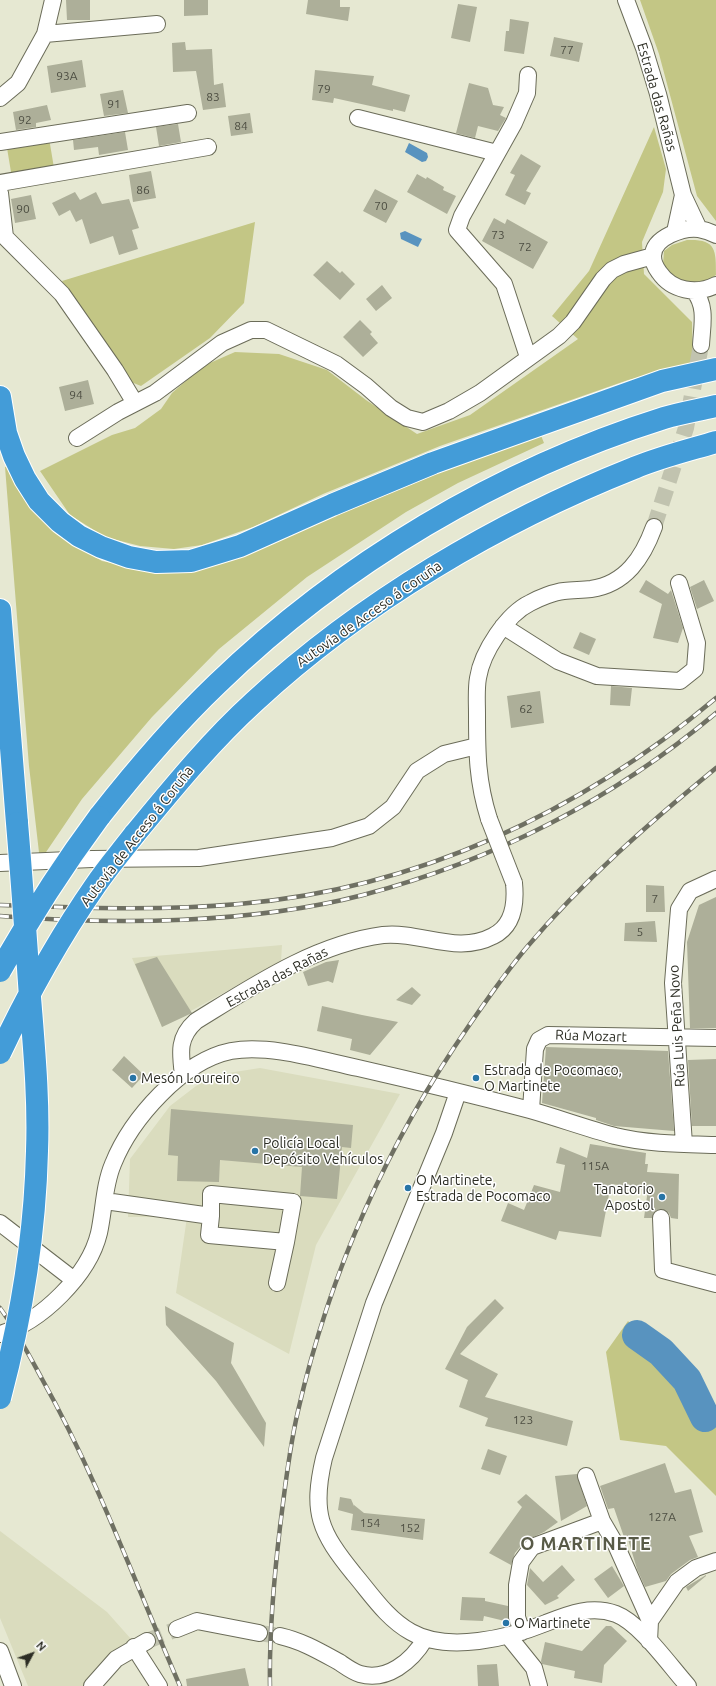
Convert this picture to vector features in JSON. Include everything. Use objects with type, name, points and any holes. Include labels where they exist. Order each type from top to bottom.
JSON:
[{"type":"highway","points":[[0,397],[6,433],[20,468],[39,501],[60,522],[85,539],[129,557],[156,562],[191,561],[240,546],[332,504],[433,463],[662,381],[716,369]]},
{"type":"highway","points":[[0,971],[32,914],[66,861],[146,758],[218,683],[286,623],[340,581],[398,543],[458,508],[529,471],[597,443],[665,418],[716,406]]},
{"type":"highway","name":"Autovía de Acceso á Coruña","points":[[0,1053],[36,981],[95,885],[194,762],[253,702],[303,658],[358,618],[485,536],[546,506],[636,467],[716,442]]},
{"type":"highway","points":[[0,610],[36,1077],[37,1151],[33,1221],[26,1283],[14,1346],[0,1398]]},
{"type":"street","points":[[0,98],[18,83],[45,34],[53,0]]},
{"type":"street","name":"Estrada das Rañas","points":[[626,0],[644,48],[658,94],[683,195],[699,229]]},
{"type":"street","points":[[45,34],[157,24]]},
{"type":"street","points":[[528,75],[527,93],[497,153],[462,216],[457,230],[504,284],[528,357]]},
{"type":"street","points":[[0,142],[188,113]]},
{"type":"street","points":[[358,118],[497,153]]},
{"type":"street","points":[[0,183],[208,147]]},
{"type":"street","points":[[0,193],[5,238],[62,294],[115,370],[135,403]]},
{"type":"street","name":"Estrada das Rañas","points":[[676,232],[683,195]]},
{"type":"street","points":[[715,286],[704,291],[694,291],[673,286],[663,278],[656,268],[653,256],[654,248],[676,232],[688,229],[699,229],[710,231],[716,235]]},
{"type":"street","points":[[77,438],[135,403],[155,393],[222,343],[251,330],[266,330],[336,364],[391,408],[407,418],[423,422],[449,411],[480,393],[559,336],[573,322],[603,279],[612,270],[624,264],[653,256]]},
{"type":"street","points":[[703,315],[715,286]]},
{"type":"street","points":[[694,291],[700,299],[703,315],[701,345]]},
{"type":"street","name":"Estrada das Rañas","points":[[182,1075],[182,1037],[188,1028],[196,1021],[261,982],[330,949],[366,938],[398,935],[446,943],[470,944],[484,941],[496,935],[506,925],[513,914],[516,903],[514,883],[481,794],[477,746],[478,677],[488,647],[503,626],[529,603],[562,591],[592,589],[614,583],[636,564],[646,549],[654,527]]},
{"type":"street","points":[[503,626],[558,661],[597,676],[680,681],[695,669],[697,643],[679,583]]},
{"type":"street","points":[[0,863],[199,858],[332,838],[369,826],[392,807],[417,771],[444,754],[477,746]]},
{"type":"street","name":"Rúa Luis Peña Novo","points":[[684,1144],[673,983],[678,909],[690,891],[716,878]]},
{"type":"street","name":"Rúa Mozart","points":[[531,1110],[535,1049],[539,1040],[548,1035],[716,1038]]},
{"type":"street","points":[[0,1334],[28,1322],[47,1308],[74,1280],[88,1260],[98,1236],[108,1180],[113,1163],[130,1133],[166,1089],[182,1075],[212,1057],[232,1051],[258,1050],[284,1053],[340,1064],[531,1110],[617,1136],[654,1142],[716,1145]]},
{"type":"street","points":[[458,1092],[444,1133],[374,1303],[334,1426],[319,1482],[320,1517],[324,1532],[331,1544],[383,1609],[410,1632],[425,1639],[466,1642],[516,1635],[571,1613],[600,1611],[616,1614],[633,1626],[649,1641],[681,1684]]},
{"type":"street","points":[[277,1283],[286,1242],[293,1202],[211,1194],[209,1235],[286,1242]]},
{"type":"street","points":[[105,1201],[211,1216]]},
{"type":"street","points":[[661,1218],[663,1270],[716,1284]]},
{"type":"street","points":[[0,1224],[74,1280]]},
{"type":"street","points":[[586,1476],[602,1521],[616,1545],[650,1622],[649,1641]]},
{"type":"street","points":[[539,1686],[534,1668],[516,1635],[518,1617],[517,1585],[521,1562],[532,1547],[602,1521]]},
{"type":"street","points":[[650,1622],[677,1582],[696,1568],[716,1561]]},
{"type":"street","points":[[177,1629],[197,1621],[259,1633]]},
{"type":"street","points":[[280,1636],[296,1640],[316,1649],[359,1674],[376,1676],[401,1667],[414,1655],[425,1639]]},
{"type":"street","points":[[92,1686],[116,1659],[140,1644],[159,1686]]},
{"type":"street","points":[[0,1651],[13,1686]]},
{"type":"shaded area","points":[[282,945],[281,961],[162,1027],[132,958]]},
{"type":"shaded area","points":[[260,1068],[400,1094],[316,1245],[289,1354],[176,1293],[187,1217],[128,1217],[130,1159],[170,1106],[209,1076]]},
{"type":"shaded area","points":[[0,1531],[107,1612],[131,1639],[105,1660],[83,1686],[28,1686],[0,1618]]},
{"type":"green space","points":[[640,0],[716,0],[716,221],[697,196],[659,54]]},
{"type":"green space","points":[[654,127],[666,169],[663,192],[642,242],[644,274],[692,322],[693,364],[628,380],[440,446],[323,494],[253,527],[202,545],[174,549],[140,546],[105,537],[70,515],[40,471],[112,435],[135,428],[161,409],[172,393],[203,366],[235,352],[279,354],[327,370],[366,400],[417,434],[470,415],[578,339],[552,316],[589,271]]},
{"type":"green space","points":[[49,138],[54,168],[14,175],[11,172],[7,148]]},
{"type":"green space","points":[[255,222],[244,303],[210,338],[141,386],[126,380],[62,281]]},
{"type":"green space","points":[[687,240],[704,241],[712,247],[716,258],[716,275],[702,282],[687,282],[674,276],[663,265],[664,251],[672,245]]},
{"type":"green space","points":[[540,433],[544,443],[458,483],[406,512],[307,577],[219,649],[152,717],[82,799],[40,861],[29,766],[5,467],[9,466],[37,512],[62,538],[102,561],[163,573],[197,568],[418,476]]},
{"type":"green space","points":[[628,1321],[684,1382],[700,1416],[716,1425],[716,1496],[666,1446],[620,1440],[606,1352]]},
{"type":"water","points":[[409,143],[427,153],[428,157],[426,161],[422,162],[405,152]]},
{"type":"water","points":[[405,231],[422,239],[418,247],[401,239],[400,233]]},
{"type":"building","points":[[66,0],[90,0],[90,20],[67,20]]},
{"type":"building","points":[[184,0],[208,0],[208,15],[184,16]]},
{"type":"building","points":[[308,0],[340,0],[340,7],[350,7],[348,21],[306,14]]},
{"type":"building","points":[[458,4],[477,7],[470,42],[451,38]]},
{"type":"building","points":[[510,19],[529,22],[524,54],[504,51],[506,31],[509,31]]},
{"type":"building","points":[[554,37],[583,43],[579,62],[550,56]]},
{"type":"building","points":[[185,42],[186,50],[212,49],[214,85],[223,83],[226,107],[203,110],[196,71],[173,72],[172,43]]},
{"type":"building","points":[[82,60],[86,87],[51,93],[47,66]]},
{"type":"building","points":[[315,70],[374,76],[372,85],[410,95],[405,112],[393,109],[393,111],[334,98],[333,103],[312,100]]},
{"type":"building","points":[[469,83],[488,88],[493,105],[504,107],[500,115],[506,118],[498,131],[478,126],[475,138],[456,133]]},
{"type":"building","points":[[123,90],[128,113],[104,116],[100,94]]},
{"type":"building","points":[[47,105],[51,120],[36,123],[36,127],[16,130],[13,112]]},
{"type":"building","points":[[250,113],[253,133],[231,136],[228,116]]},
{"type":"building","points":[[178,124],[181,142],[159,146],[156,127]]},
{"type":"building","points":[[125,132],[128,150],[99,155],[98,147],[74,150],[73,140]]},
{"type":"building","points":[[521,154],[541,166],[526,191],[531,193],[525,205],[505,195],[515,175],[510,173]]},
{"type":"building","points":[[151,171],[156,198],[133,202],[129,175]]},
{"type":"building","points":[[417,174],[426,179],[427,177],[444,187],[443,190],[456,196],[447,214],[407,192]]},
{"type":"building","points":[[375,189],[398,201],[386,223],[363,211]]},
{"type":"building","points":[[75,192],[80,200],[96,192],[102,204],[129,199],[139,228],[132,230],[138,249],[119,255],[113,236],[90,244],[82,219],[76,222],[70,210],[59,216],[52,203]]},
{"type":"building","points":[[31,195],[36,219],[15,223],[11,199]]},
{"type":"building","points":[[494,218],[505,224],[507,219],[548,242],[533,269],[482,241]]},
{"type":"building","points":[[327,261],[340,273],[342,271],[355,284],[340,300],[313,275]]},
{"type":"building","points":[[382,285],[392,298],[376,311],[366,299]]},
{"type":"building","points":[[360,320],[372,332],[370,334],[378,343],[363,357],[343,337]]},
{"type":"building","points":[[88,380],[94,404],[65,411],[59,387]]},
{"type":"building","points":[[646,580],[668,594],[671,590],[683,628],[678,643],[653,638],[662,604],[639,592]]},
{"type":"building","points":[[704,580],[714,601],[697,609],[690,587]]},
{"type":"building","points":[[580,632],[596,639],[589,655],[573,648]]},
{"type":"building","points":[[611,686],[632,688],[630,706],[610,705]]},
{"type":"building","points":[[540,691],[544,723],[511,728],[507,696]]},
{"type":"building","points":[[646,885],[664,886],[665,912],[646,912]]},
{"type":"building","points":[[716,897],[716,1028],[690,1028],[687,942],[699,905]]},
{"type":"building","points":[[655,921],[657,942],[624,941],[625,923]]},
{"type":"building","points":[[157,957],[192,1013],[162,1027],[135,964]]},
{"type":"building","points":[[339,960],[333,983],[328,981],[308,986],[303,972],[326,962]]},
{"type":"building","points":[[412,987],[421,995],[412,1005],[396,1000]]},
{"type":"building","points":[[322,1006],[398,1022],[370,1055],[350,1050],[352,1039],[317,1031]]},
{"type":"building","points":[[546,1047],[668,1051],[674,1131],[614,1126],[596,1120],[596,1118],[542,1103]]},
{"type":"building","points":[[124,1056],[144,1075],[132,1088],[112,1070]]},
{"type":"building","points":[[716,1059],[716,1126],[692,1126],[688,1060]]},
{"type":"building","name":"Policía Local Depósito Vehículos","points":[[171,1109],[353,1125],[351,1148],[342,1147],[337,1199],[300,1196],[302,1167],[220,1160],[219,1182],[177,1181],[178,1156],[168,1155]]},
{"type":"building","points":[[590,1144],[646,1153],[645,1164],[648,1164],[647,1172],[679,1174],[678,1219],[671,1218],[669,1213],[661,1209],[656,1210],[652,1218],[644,1218],[648,1189],[611,1184],[601,1237],[559,1231],[556,1240],[501,1221],[508,1203],[524,1210],[534,1185],[560,1192],[565,1165],[556,1163],[560,1147],[587,1158]]},
{"type":"building","points":[[495,1299],[504,1308],[460,1354],[498,1374],[485,1397],[573,1421],[567,1446],[485,1426],[488,1418],[459,1407],[468,1380],[445,1369],[467,1327]]},
{"type":"building","points":[[165,1306],[234,1343],[231,1363],[266,1423],[264,1447],[216,1381],[166,1325]]},
{"type":"building","points":[[488,1449],[507,1456],[500,1475],[481,1469]]},
{"type":"building","points":[[665,1463],[675,1493],[691,1489],[703,1532],[689,1536],[698,1557],[690,1560],[671,1574],[666,1581],[645,1587],[637,1569],[627,1536],[624,1537],[614,1508],[608,1509],[600,1486]]},
{"type":"building","points":[[577,1474],[587,1506],[561,1521],[555,1476]]},
{"type":"building","points":[[526,1494],[558,1522],[544,1532],[525,1541],[515,1553],[511,1565],[489,1553],[522,1507],[517,1502]]},
{"type":"building","points":[[340,1497],[351,1499],[354,1506],[364,1513],[425,1519],[423,1540],[351,1530],[353,1514],[338,1510]]},
{"type":"building","points":[[562,1565],[575,1580],[557,1596],[559,1598],[545,1605],[527,1585],[530,1568],[543,1582]]},
{"type":"building","points":[[612,1566],[624,1586],[608,1598],[594,1579]]},
{"type":"building","points":[[706,1576],[688,1591],[686,1587]]},
{"type":"building","points":[[462,1597],[485,1598],[485,1601],[508,1606],[509,1622],[484,1616],[483,1621],[460,1620]]},
{"type":"building","points":[[606,1626],[611,1626],[627,1641],[604,1665],[602,1683],[574,1678],[575,1671],[542,1664],[541,1661],[545,1642],[582,1651]]},
{"type":"building","points":[[497,1664],[499,1686],[478,1686],[477,1665]]},
{"type":"building","points":[[245,1668],[249,1686],[187,1686],[186,1679]]},
{"type":"waterway","points":[[637,1335],[661,1352],[687,1380],[705,1417]]},
{"type":"tunnel","points":[[654,527],[686,428],[701,345]]},
{"type":"tunnel","points":[[147,1641],[177,1629]]},
{"type":"tunnel","points":[[259,1633],[280,1636]]},
{"type":"railway","points":[[0,905],[179,908],[239,904],[305,896],[370,882],[433,862],[494,838],[553,809],[610,776],[664,739],[716,698]]},
{"type":"railway","points":[[0,916],[90,921],[183,920],[275,912],[320,905],[363,895],[411,881],[459,864],[550,824],[636,773],[677,744],[716,713]]},
{"type":"railway","points":[[270,1686],[272,1606],[276,1566],[292,1440],[298,1411],[311,1359],[327,1308],[365,1209],[388,1161],[440,1069],[490,995],[527,947],[548,923],[617,853],[716,768]]},
{"type":"railway","points":[[0,1308],[27,1352],[62,1416],[98,1492],[180,1686]]},
{"type":"place","name":"Mesón Loureiro","points":[[133,1078]]},
{"type":"place","name":"Estrada de Pocomaco, O Martinete","points":[[476,1078]]},
{"type":"place","name":"Policía Local Depósito Vehículos","points":[[255,1151]]},
{"type":"place","name":"O Martinete, Estrada de Pocomaco","points":[[408,1188]]},
{"type":"place","name":"Tanatorio Apostol","points":[[662,1197]]},
{"type":"place","name":"O Martinete","points":[[506,1623]]},
{"type":"district","name":"O MARTINETE","points":[[586,1544]]}]
